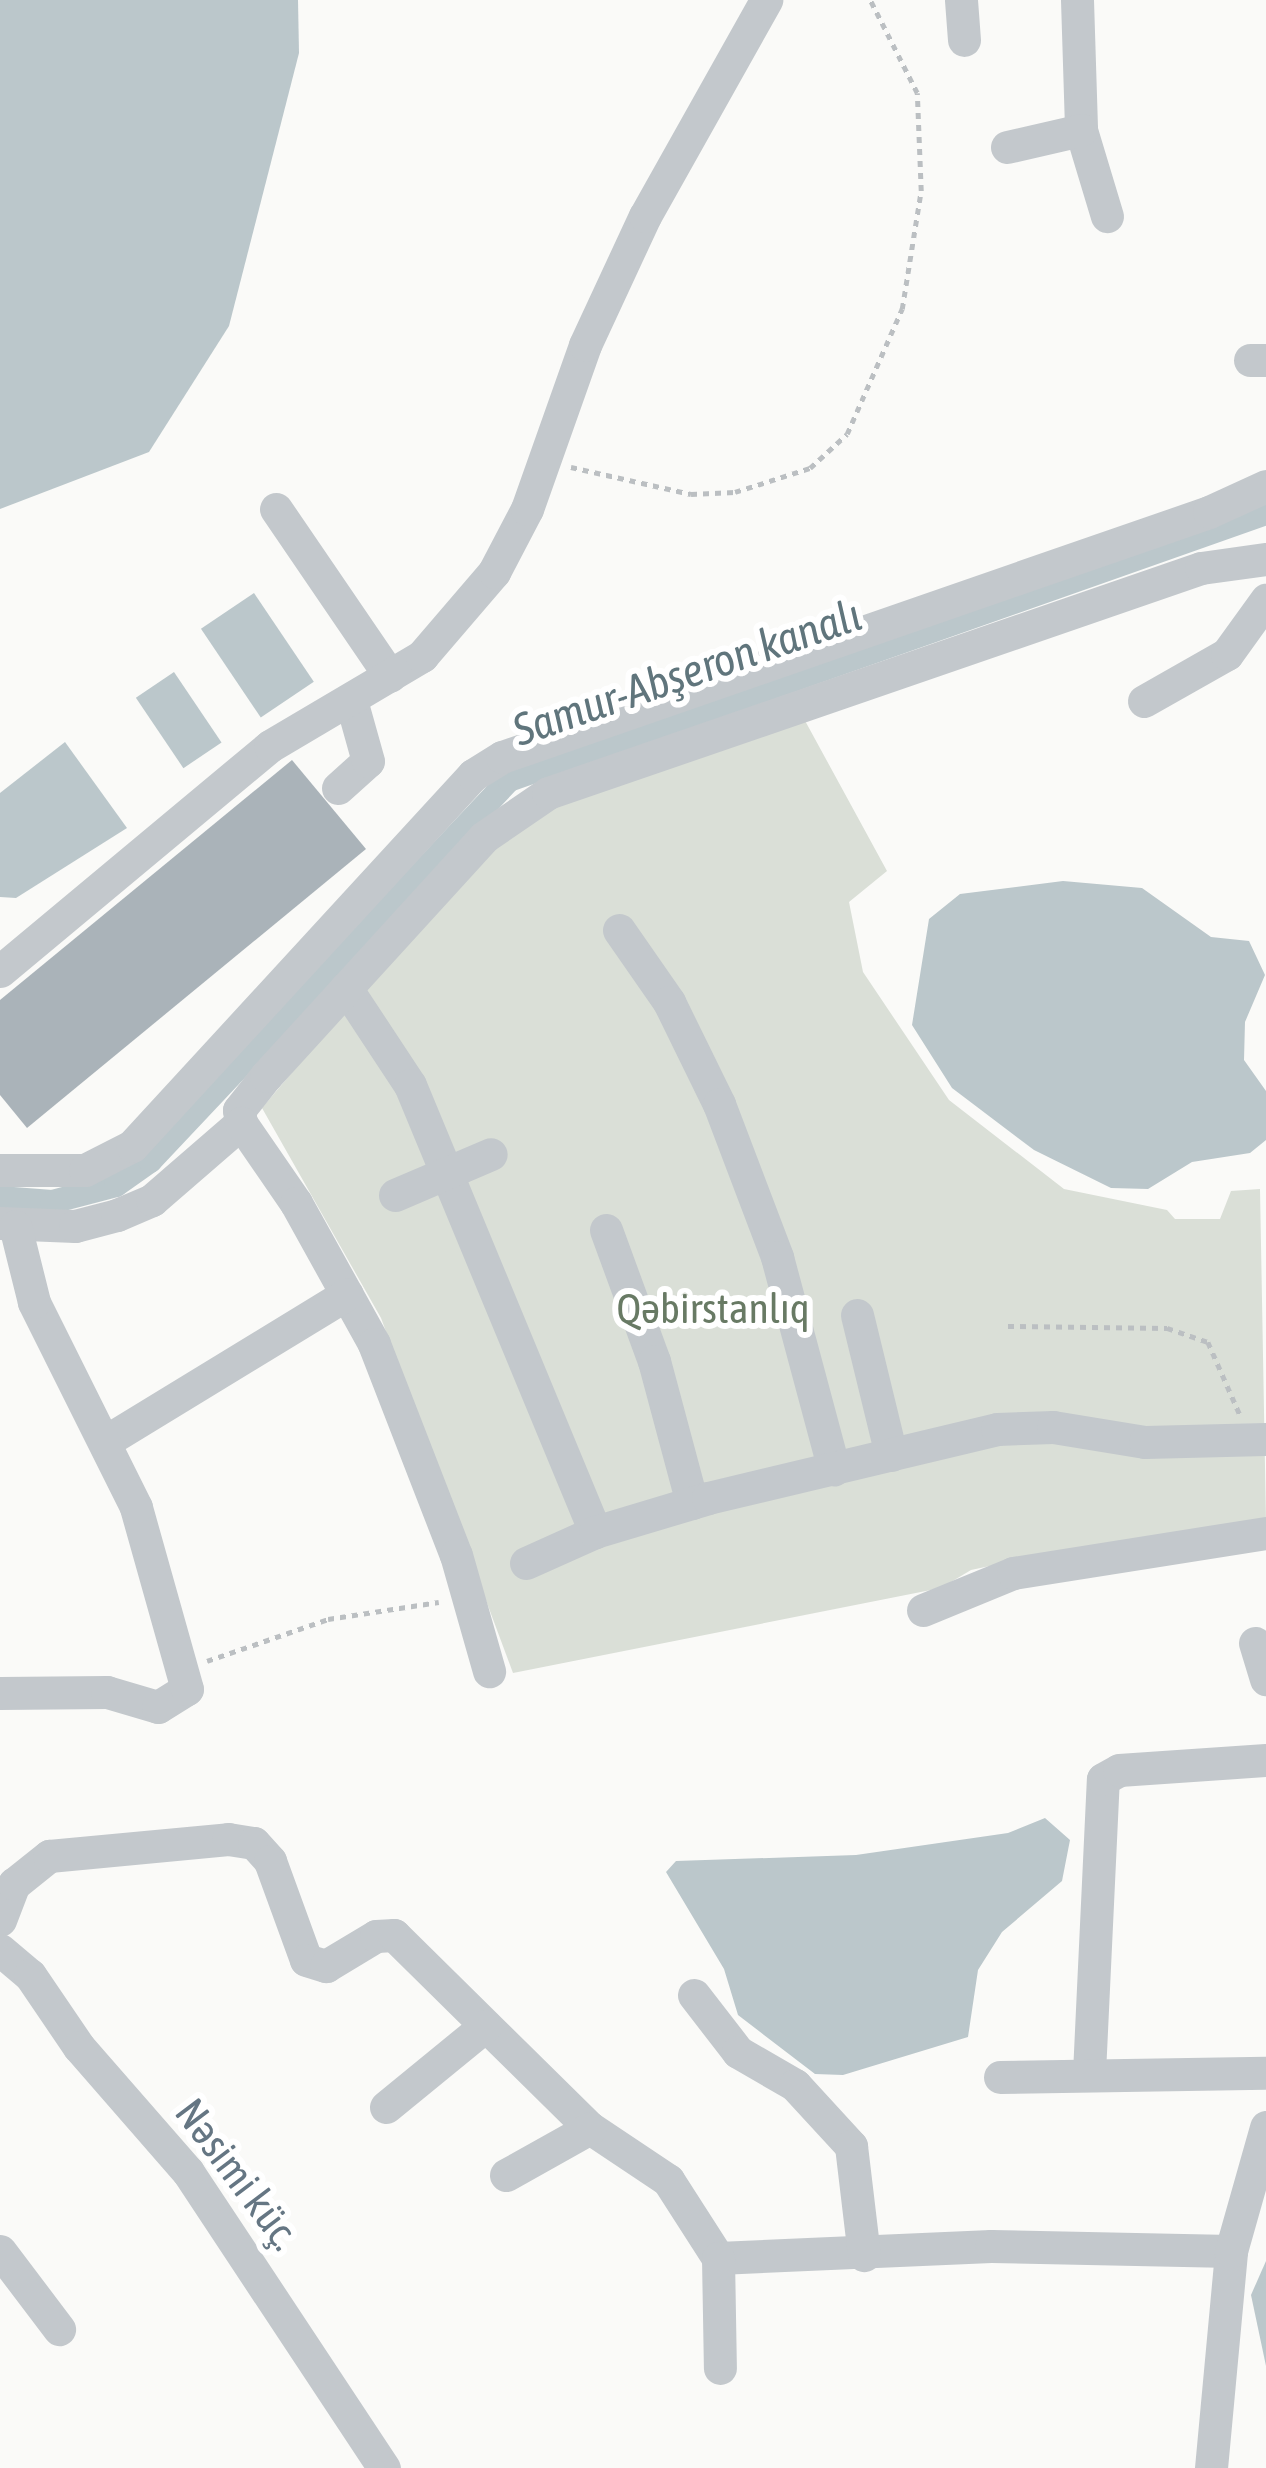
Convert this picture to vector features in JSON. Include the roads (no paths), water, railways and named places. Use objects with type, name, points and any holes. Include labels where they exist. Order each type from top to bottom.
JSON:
[{"type":"street","points":[[0,971],[270,746],[422,656],[494,572],[548,457],[585,345],[645,216],[766,0]]},
{"type":"street","points":[[961,0],[964,40]]},
{"type":"street","points":[[1077,0],[1081,130],[1107,217]]},
{"type":"street","points":[[1007,147],[1081,130]]},
{"type":"street","points":[[0,1170],[85,1170],[132,1146],[473,775],[502,757],[1266,486]]},
{"type":"street","points":[[277,508],[390,676]]},
{"type":"street","points":[[0,1693],[106,1692],[158,1707],[187,1689],[186,1668],[155,1561],[106,1441],[34,1302],[8,1224],[75,1226],[152,1200],[241,1123],[248,1097],[484,836],[548,793],[1201,568],[1266,559]]},
{"type":"street","points":[[1144,701],[1228,654],[1264,614]]},
{"type":"street","points":[[338,788],[368,761],[351,700]]},
{"type":"street","points":[[620,930],[669,1002],[726,1124],[777,1257],[834,1468]]},
{"type":"street","points":[[346,988],[410,1085],[595,1532]]},
{"type":"street","points":[[241,1123],[347,1294],[428,1479],[489,1671]]},
{"type":"street","points":[[395,1195],[491,1154]]},
{"type":"street","points":[[606,1230],[655,1361],[692,1503]]},
{"type":"street","points":[[106,1441],[347,1294]]},
{"type":"street","points":[[857,1315],[891,1455]]},
{"type":"street","points":[[526,1563],[595,1532],[692,1503],[998,1429],[1053,1427],[1125,1441],[1255,1439]]},
{"type":"street","points":[[922,1610],[1013,1573],[1266,1533]]},
{"type":"street","points":[[1255,1643],[1266,1679]]},
{"type":"street","points":[[1089,2073],[1103,1779],[1119,1770],[1266,1760]]},
{"type":"street","points":[[0,1920],[14,1884],[49,1856],[228,1839],[254,1843],[270,1861],[315,1967],[394,1935],[590,2128],[668,2180],[718,2258],[720,2368]]},
{"type":"street","name":"Nəsimi küç.","points":[[0,1950],[30,1975],[79,2047],[188,2172],[384,2468]]},
{"type":"street","points":[[694,1995],[738,2052],[795,2085],[851,2146],[863,2255]]},
{"type":"street","points":[[386,2107],[485,2026]]},
{"type":"street","points":[[1000,2077],[1266,2073]]},
{"type":"street","points":[[1210,2468],[1231,2251],[1266,2127]]},
{"type":"street","points":[[506,2174],[590,2128]]},
{"type":"street","points":[[718,2258],[991,2246],[1231,2251]]},
{"type":"street","points":[[0,2251],[59,2329]]},
{"type":"waterway","name":"Samur-Abşeron kanalı","points":[[0,1198],[52,1202],[116,1185],[150,1161],[509,780],[1266,513]]},
{"type":"park label","name":"Qəbirstanlıq","points":[[713,1308]]}]
